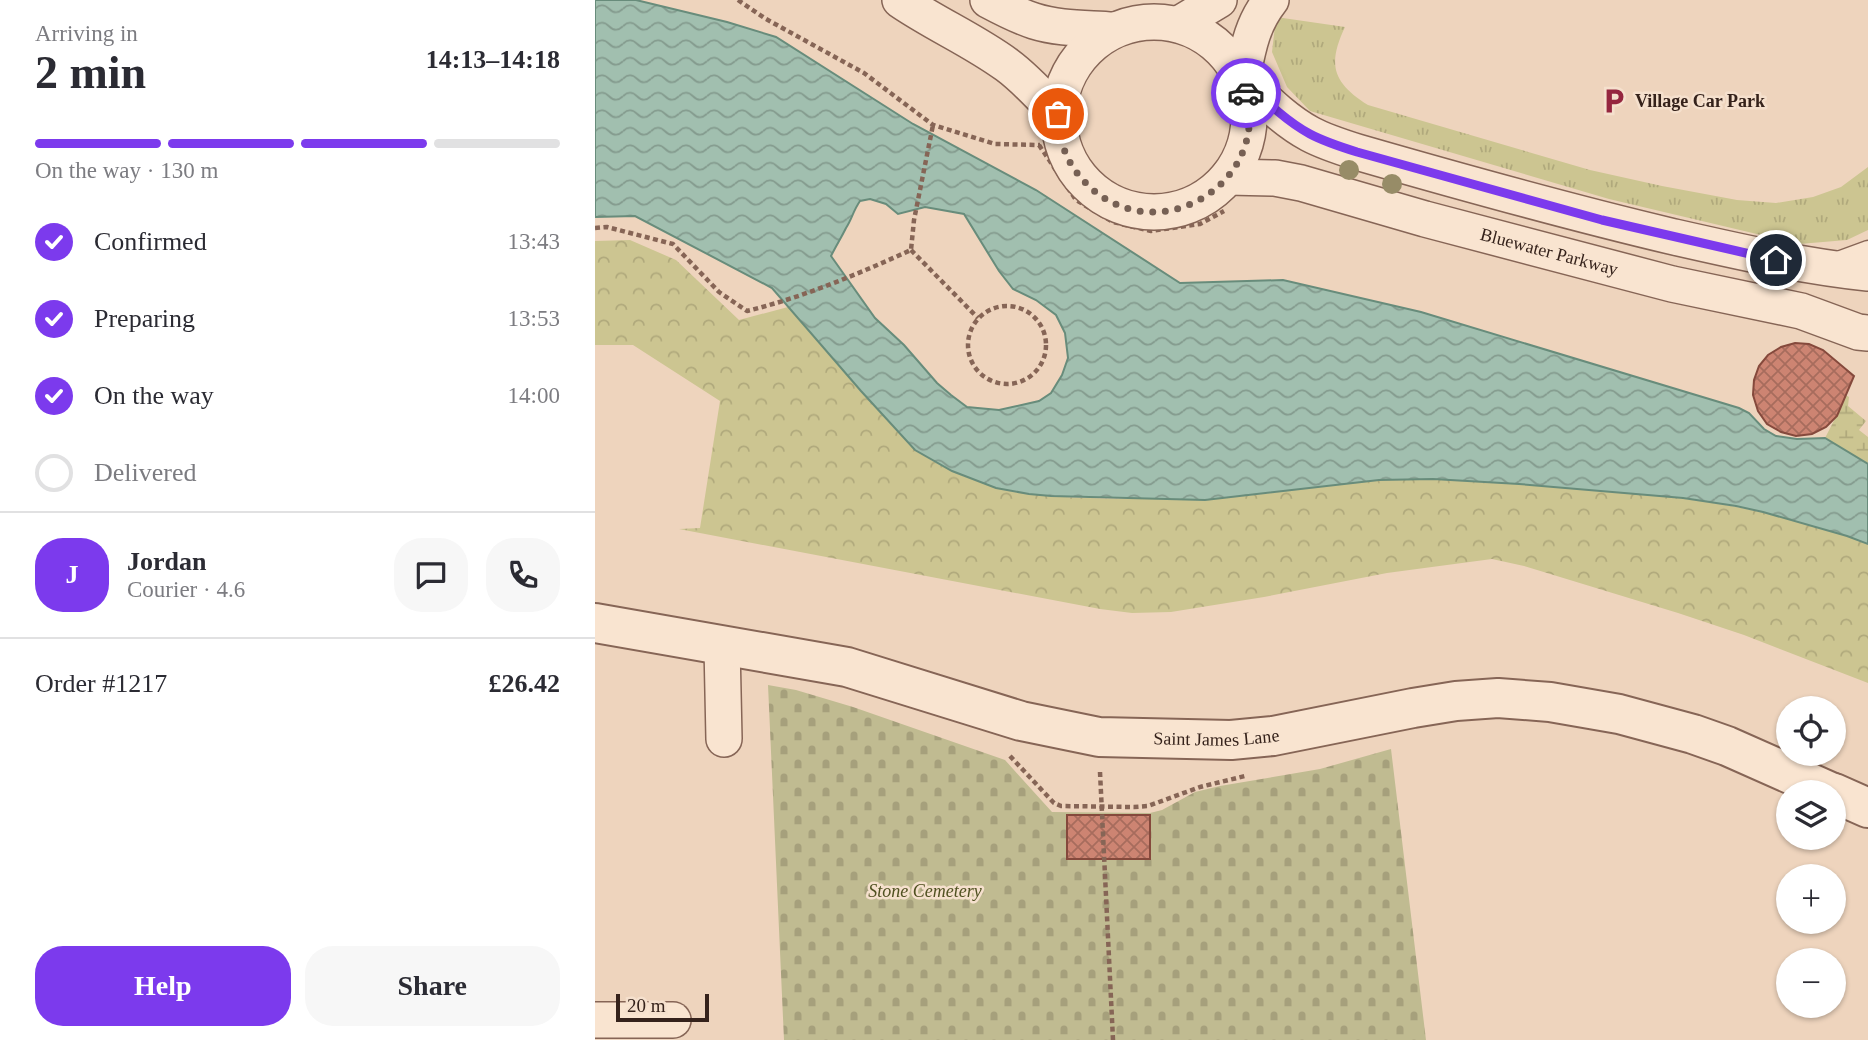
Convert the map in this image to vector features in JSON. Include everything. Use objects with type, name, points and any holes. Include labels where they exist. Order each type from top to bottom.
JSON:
[{"type":"street","points":[[900,0],[980,46],[1025,79],[1060,130],[1073,169],[1090,188],[1111,203],[1136,211],[1161,212],[1186,207],[1210,195],[1228,177],[1242,155],[1249,130],[1249,103],[1242,78],[1248,47],[1259,16],[1271,0]]},
{"type":"street","points":[[988,0],[1037,22],[1113,30]]},
{"type":"street","points":[[1179,24],[1219,0]]},
{"type":"street","points":[[1060,130],[1062,88],[1073,64],[1091,44],[1113,30],[1134,23],[1156,21],[1179,24],[1198,31],[1216,44],[1231,60],[1242,78],[1280,114],[1321,139],[1357,152],[1602,220],[1814,267],[1868,273]]},
{"type":"street","name":"Bluewater Parkway","points":[[1228,177],[1275,178],[1301,183],[1425,219],[1672,284],[1801,311],[1859,332],[1862,323]]},
{"type":"street","name":"Saint James Lane","points":[[595,623],[847,667],[1021,720],[1099,737],[1240,740],[1434,704],[1498,698],[1532,699],[1619,714],[1693,734],[1804,780]]},
{"type":"street","points":[[722,646],[724,739]]},
{"type":"street","name":"Saint James Lane","points":[[1846,798],[1868,808]]},
{"type":"street","points":[[595,1020],[673,1020]]},
{"type":"lane","points":[[1814,267],[1845,260],[1868,250]]},
{"type":"path","points":[[738,0],[766,19],[864,73],[933,125],[995,144],[1060,130]]},
{"type":"path","points":[[911,250],[914,220],[933,125]]},
{"type":"path","points":[[595,228],[607,227],[673,244],[719,292],[747,311],[861,273],[911,250]]},
{"type":"path","points":[[911,250],[978,318]]},
{"type":"path","points":[[1001,306],[1025,310],[1036,318],[1046,341],[1045,354],[1032,376],[1021,382],[995,383],[974,367],[968,342],[971,329],[978,318],[1001,306]]},
{"type":"path","points":[[1099,737],[1113,1040]]},
{"type":"green space","points":[[1276,17],[1345,27],[1336,52],[1337,72],[1347,89],[1368,105],[1590,170],[1737,200],[1776,203],[1813,197],[1841,187],[1868,167],[1868,230],[1847,240],[1799,244],[1609,199],[1310,111],[1287,87],[1272,52]]},
{"type":"green space","points":[[630,240],[676,260],[739,320],[788,307],[892,426],[917,450],[956,473],[1005,489],[1081,498],[1197,499],[1379,480],[1467,480],[1674,497],[1753,510],[1830,530],[1868,544],[1868,683],[1744,635],[1678,613],[1524,566],[1492,559],[1387,573],[1171,612],[1132,613],[679,529],[700,528],[720,401],[633,345],[595,345],[595,241]]},
{"type":"green space","points":[[1842,393],[1849,397],[1848,406],[1866,421],[1859,430],[1868,437],[1868,464],[1825,438],[1844,401]]},
{"type":"green space","name":"Stone Cemetery","points":[[768,685],[796,690],[853,707],[1005,760],[1052,812],[1150,813],[1162,810],[1195,792],[1320,769],[1391,749],[1426,1040],[784,1040]]},
{"type":"water","points":[[595,0],[636,0],[727,22],[776,37],[913,124],[1036,190],[1180,283],[1283,280],[1421,312],[1739,408],[1776,436],[1797,439],[1825,438],[1868,464],[1868,544],[1736,506],[1683,498],[1519,484],[1433,479],[1379,480],[1205,500],[1051,496],[996,488],[952,471],[915,450],[772,288],[635,216],[595,217]],"holes":[[[870,199],[886,204],[898,214],[925,207],[964,214],[1013,289],[1036,300],[1056,315],[1065,333],[1068,358],[1051,393],[1039,401],[999,410],[967,407],[937,383],[904,345],[875,318],[831,256],[860,201]]]},
{"type":"building","points":[[1795,343],[1809,344],[1823,350],[1854,376],[1837,416],[1826,427],[1812,434],[1796,436],[1767,424],[1758,411],[1753,395],[1759,366],[1768,355]]},
{"type":"building","points":[[1067,815],[1150,815],[1150,859],[1067,859]]},
{"type":"way so far","points":[[1058,114],[1062,146],[1073,169],[1090,188],[1111,203],[1136,211],[1161,212],[1186,207],[1210,195],[1228,177],[1242,155],[1249,130],[1249,103],[1246,93]]},
{"type":"place","name":"Village Car Park","points":[[1614,101]]},
{"type":"route","points":[[1246,93],[1242,78],[1280,114],[1305,131],[1357,152],[1602,220],[1776,260]]}]
